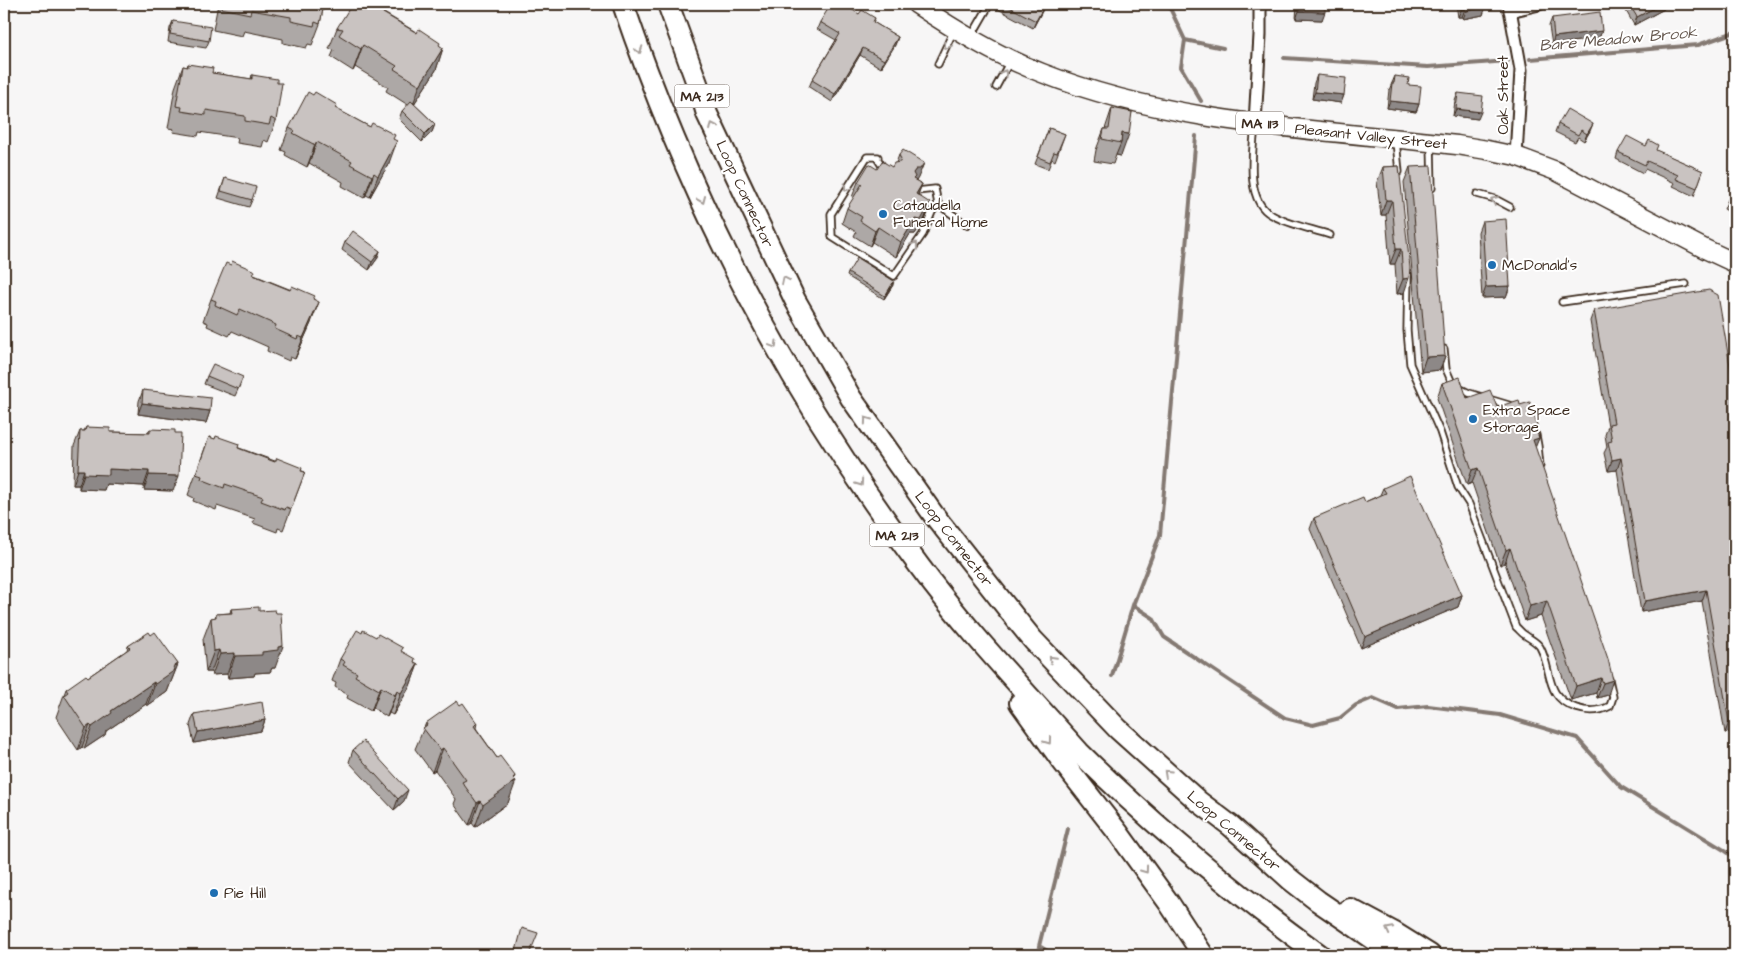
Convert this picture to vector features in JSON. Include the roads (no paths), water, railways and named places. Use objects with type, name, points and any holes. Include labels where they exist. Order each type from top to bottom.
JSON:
[{"type":"highway","name":"MA 213","points":[[623,4],[644,66],[711,222],[764,327],[829,438],[919,567],[958,616],[1073,745],[1099,771],[1180,844],[1273,921],[1320,955]]},
{"type":"highway","name":"Loop Connector","points":[[668,4],[707,114],[795,300],[851,398],[933,514],[1034,640],[1112,722],[1198,801],[1232,826],[1318,901],[1397,955]]},
{"type":"highway","points":[[958,616],[1059,757],[1130,849],[1203,955]]},
{"type":"highway","points":[[1278,868],[1393,932],[1430,955]]},
{"type":"main road","name":"Pleasant Valley Street","points":[[916,4],[963,33],[1011,59],[1050,76],[1135,103],[1255,123],[1431,142],[1516,156],[1556,171],[1735,263]]},
{"type":"street","points":[[1255,123],[1260,4]]},
{"type":"street","points":[[1510,8],[1539,4]]},
{"type":"street","name":"Oak Street","points":[[1510,8],[1521,70],[1516,156]]},
{"type":"lane","points":[[938,64],[990,4]]},
{"type":"lane","points":[[996,87],[1011,59]]},
{"type":"lane","points":[[1255,123],[1253,187],[1263,208],[1270,215],[1330,236]]},
{"type":"lane","points":[[1396,138],[1399,175]]},
{"type":"lane","points":[[1431,142],[1433,199]]},
{"type":"lane","points":[[891,174],[884,169],[878,157],[867,157],[831,214],[832,237],[894,276],[924,234],[932,212],[938,204]]},
{"type":"lane","points":[[912,188],[917,191],[935,189],[938,204],[967,225]]},
{"type":"lane","points":[[1477,194],[1495,199],[1510,207]]},
{"type":"lane","points":[[1407,266],[1409,283],[1407,330],[1410,364],[1440,432],[1458,487],[1469,504],[1516,627],[1540,646],[1554,692],[1565,704],[1585,711],[1602,710],[1610,706],[1613,696],[1607,673]]},
{"type":"lane","points":[[1562,302],[1686,284]]},
{"type":"lane","points":[[1443,341],[1446,369],[1453,386],[1514,407]]},
{"type":"lane","points":[[1535,431],[1542,473]]},
{"type":"waterway","name":"Bare Meadow Brook","points":[[1168,4],[1185,40],[1223,48]]},
{"type":"waterway","name":"Bare Meadow Brook","points":[[1530,59],[1698,45],[1735,32]]},
{"type":"waterway","points":[[1185,40],[1181,67],[1201,101]]},
{"type":"waterway","name":"Bare Meadow Brook","points":[[1284,58],[1428,67],[1508,61]]},
{"type":"waterway","points":[[1112,676],[1133,605],[1160,535],[1196,136]]},
{"type":"waterway","points":[[1133,605],[1153,618],[1164,637],[1285,718],[1313,725],[1340,718],[1356,705],[1373,698],[1398,709],[1428,706],[1500,715],[1577,738],[1621,787],[1735,858]]},
{"type":"waterway","points":[[1054,955],[1039,946],[1068,829]]},
{"type":"place","name":"Cataudella Funeral Home","points":[[883,214]]},
{"type":"place","name":"McDonald's","points":[[1492,265]]},
{"type":"place","name":"Extra Space Storage","points":[[1473,419]]},
{"type":"place","name":"Pie Hill","points":[[214,893]]}]
